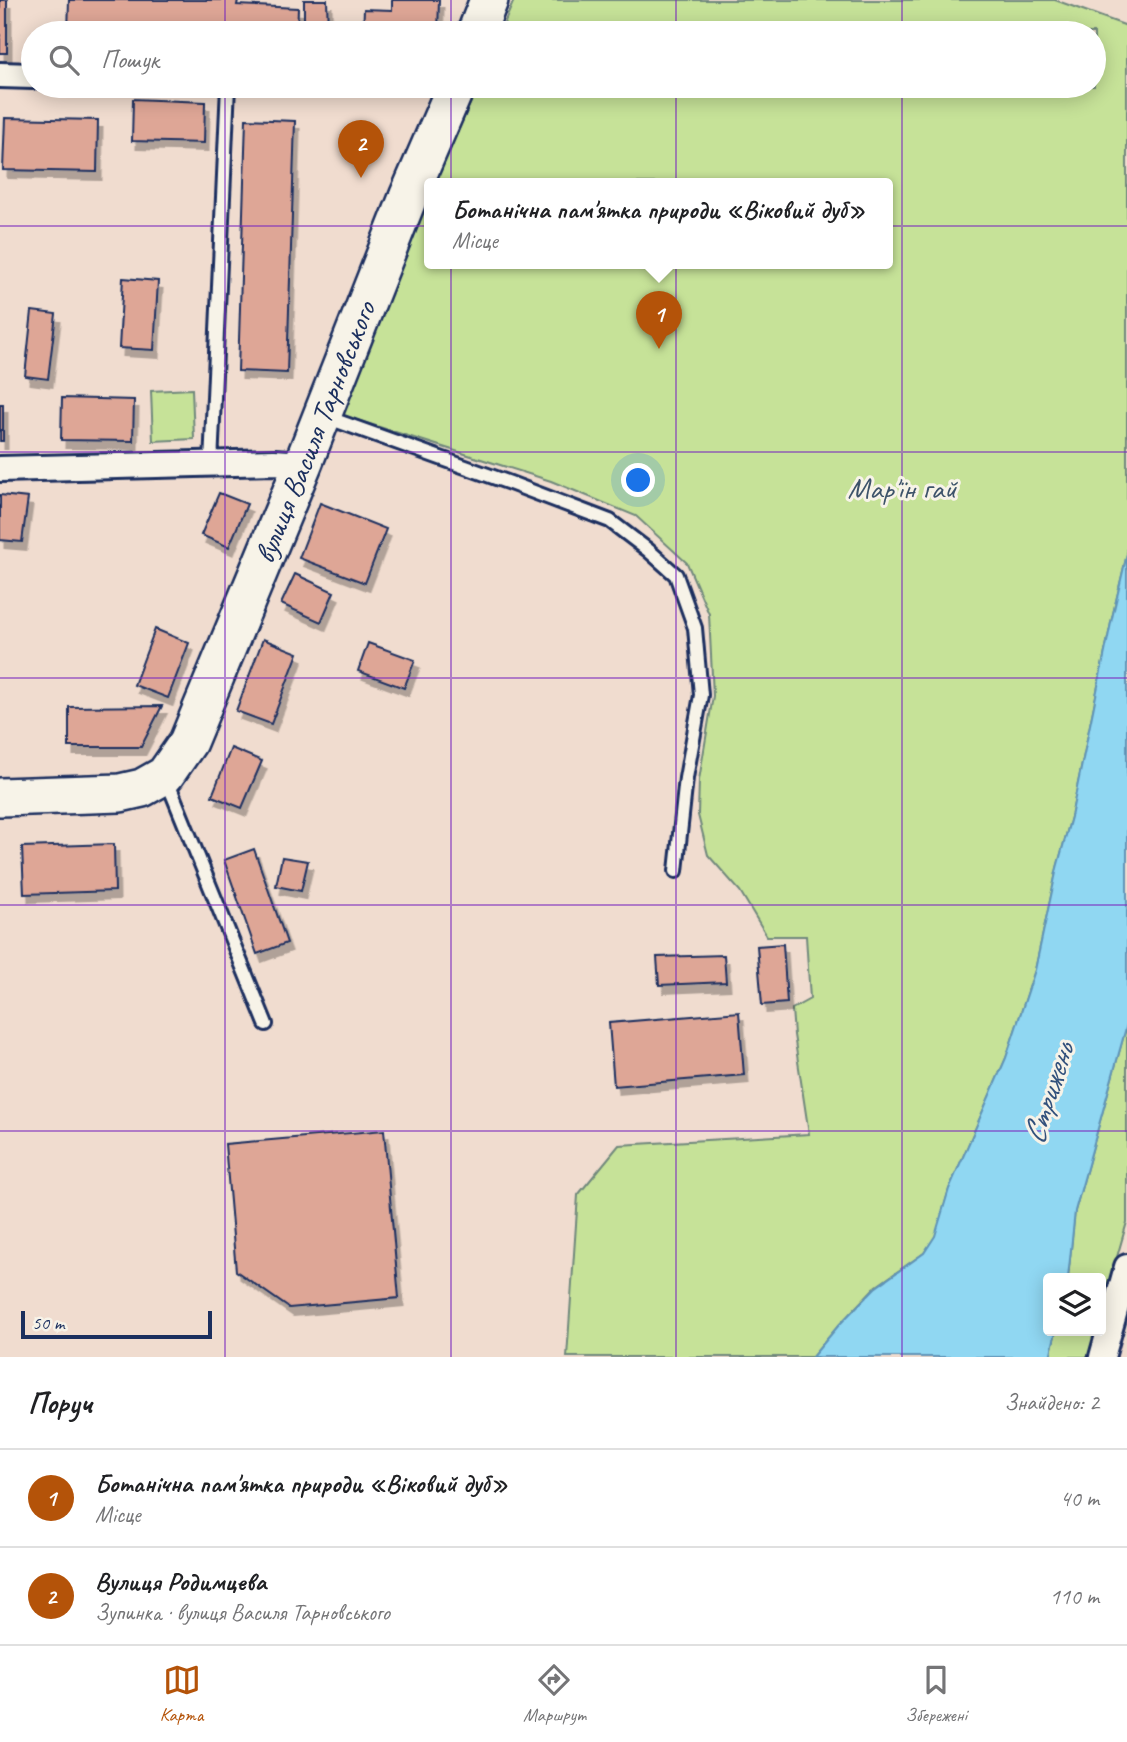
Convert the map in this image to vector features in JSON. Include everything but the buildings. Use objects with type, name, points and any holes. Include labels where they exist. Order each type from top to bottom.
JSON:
[{"type":"main road","points":[[481,21],[489,0]]},
{"type":"main road","name":"вулиця Василя Тарновського","points":[[165,775],[188,742],[451,98]]},
{"type":"main road","points":[[0,797],[120,793],[142,788],[165,775]]},
{"type":"street","points":[[0,75],[21,76]]},
{"type":"street","points":[[0,469],[274,462],[303,464]]},
{"type":"street","points":[[1102,1357],[1127,1267]]},
{"type":"lane","points":[[211,464],[227,98]]},
{"type":"lane","points":[[323,416],[510,482],[610,521],[649,550],[676,575],[695,628],[701,695],[686,778],[676,872]]},
{"type":"lane","points":[[165,775],[266,1024]]},
{"type":"green space","name":"Мар'їн гай","points":[[514,0],[1055,0],[1127,26],[1127,554],[1071,817],[1035,970],[1006,1058],[949,1189],[936,1236],[924,1253],[874,1288],[812,1357],[567,1357],[578,1195],[619,1145],[809,1134],[792,1009],[810,999],[806,936],[767,936],[740,891],[708,855],[698,815],[699,780],[713,696],[709,614],[687,563],[636,516],[551,481],[341,415],[424,207],[424,269],[893,269],[893,178],[437,178],[473,98],[1106,98],[1106,21],[505,21]]},
{"type":"green space","points":[[192,389],[194,439],[153,441],[151,391]]},
{"type":"green space","points":[[1127,1024],[1127,1222],[1106,1296],[1106,1273],[1069,1273],[1075,1211]]},
{"type":"green space","points":[[1055,1336],[1094,1336],[1088,1357],[1050,1357]]},
{"type":"water","name":"Стрижень","points":[[1127,554],[1127,1024],[1075,1211],[1069,1273],[1043,1273],[1043,1336],[1055,1336],[1050,1357],[812,1357],[875,1288],[924,1253],[935,1236],[949,1189],[1006,1058],[1035,970],[1071,817]]},
{"type":"place","name":"Вулиця Родимцева","points":[[361,178]]},
{"type":"place","name":"Ботанічна пам'ятка природи «Віковий дуб»","points":[[659,349]]}]
